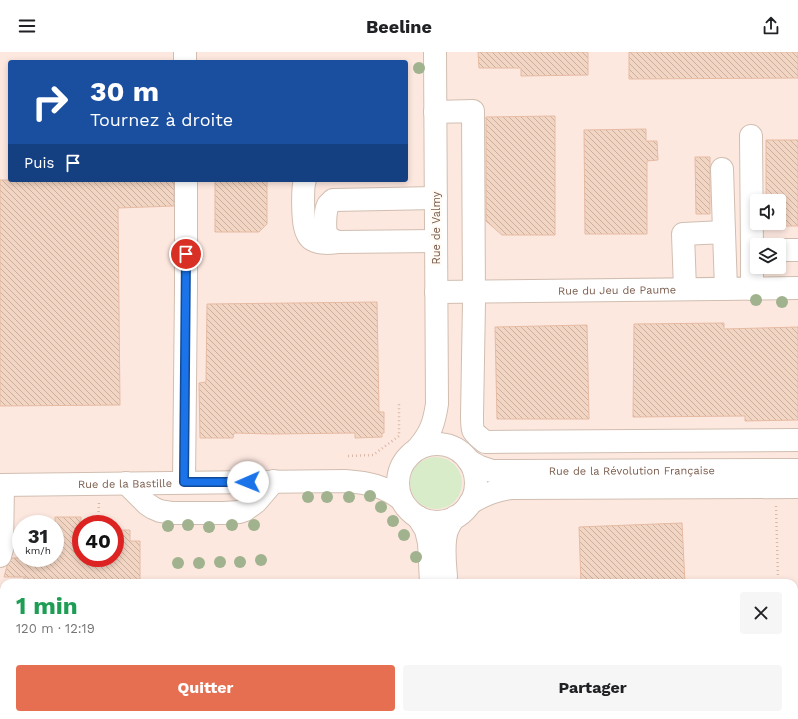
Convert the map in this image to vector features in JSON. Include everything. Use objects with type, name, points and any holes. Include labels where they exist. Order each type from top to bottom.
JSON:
[{"type":"street","name":"Rue de Valmy","points":[[435,52],[437,404],[442,428],[450,446]]},
{"type":"street","points":[[436,112],[473,112],[474,291],[472,428],[474,433],[485,442],[798,440]]},
{"type":"street","points":[[751,136],[754,238]]},
{"type":"street","points":[[722,169],[726,289]]},
{"type":"street","points":[[184,482],[186,182]]},
{"type":"street","points":[[304,182],[303,190],[305,227],[307,233],[317,242],[436,241]]},
{"type":"street","points":[[338,242],[327,235],[326,228],[326,212],[328,205],[333,200],[400,189],[436,198]]},
{"type":"street","points":[[685,289],[683,234],[724,232]]},
{"type":"street","points":[[786,250],[798,250]]},
{"type":"street","points":[[752,289],[753,274]]},
{"type":"street","name":"Rue du Jeu de Paume","points":[[436,292],[798,288]]},
{"type":"street","name":"Rue de Valmy","points":[[411,455],[429,435],[437,404]]},
{"type":"street","points":[[446,579],[446,533],[448,527],[462,510],[474,494],[476,484],[473,470],[469,461],[462,453],[450,446],[436,444],[427,445],[411,455],[400,470],[398,480],[398,490],[401,499],[410,511],[418,517],[436,522],[446,520],[462,510]]},
{"type":"street","name":"Rue de la Bastille","points":[[2,485],[345,480],[387,472],[411,455]]},
{"type":"street","name":"Rue de la Révolution Française","points":[[469,461],[492,471],[798,470]]},
{"type":"street","name":"Rue de la Bastille","points":[[345,480],[378,486],[401,499]]},
{"type":"street","points":[[126,483],[147,504],[160,511],[173,513],[232,513],[245,510],[256,502],[274,481]]},
{"type":"street","points":[[0,556],[2,549],[2,485]]},
{"type":"street","name":"Rue de la Révolution Française","points":[[462,510],[491,492],[510,488],[798,486]]},
{"type":"street","points":[[418,517],[426,530],[429,543],[431,579]]},
{"type":"path","points":[[348,456],[373,455],[399,436],[399,404]]},
{"type":"path","points":[[775,487],[778,577]]},
{"type":"shaded area","points":[[0,52],[798,52],[798,579],[0,579]]},
{"type":"green space","points":[[431,457],[441,457],[455,464],[462,478],[462,488],[455,502],[441,509],[431,509],[421,505],[414,498],[410,488],[410,478],[414,468],[421,461]]},
{"type":"building","points":[[478,52],[588,52],[588,75],[521,76],[521,68],[479,68]]},
{"type":"building","points":[[629,52],[798,52],[798,78],[629,79]]},
{"type":"building","points":[[555,116],[555,235],[502,235],[486,221],[486,117]]},
{"type":"building","points":[[646,129],[646,141],[657,141],[658,160],[647,161],[647,234],[585,234],[584,130]]},
{"type":"building","points":[[766,140],[798,140],[798,226],[786,226],[786,194],[766,194]]},
{"type":"building","points":[[695,157],[710,157],[710,214],[696,214]]},
{"type":"building","points":[[0,180],[8,180],[8,182],[174,182],[174,206],[118,208],[120,405],[0,406]]},
{"type":"building","points":[[215,182],[267,182],[267,224],[259,232],[215,232]]},
{"type":"building","points":[[377,302],[379,412],[384,412],[384,433],[382,433],[382,437],[355,438],[355,433],[234,433],[233,438],[200,438],[199,383],[206,382],[207,304]]},
{"type":"building","points":[[724,323],[724,329],[798,327],[798,420],[745,421],[745,416],[633,417],[634,324]]},
{"type":"building","points":[[587,325],[589,419],[497,419],[495,327]]},
{"type":"building","points":[[64,517],[72,517],[72,567],[124,567],[124,530],[130,530],[130,541],[140,541],[140,579],[23,579],[26,577],[4,577],[7,566],[12,558],[12,567],[64,567]]},
{"type":"building","points":[[682,523],[685,579],[581,579],[579,527]]},
{"type":"route","points":[[186,254],[184,482],[248,482]]}]
